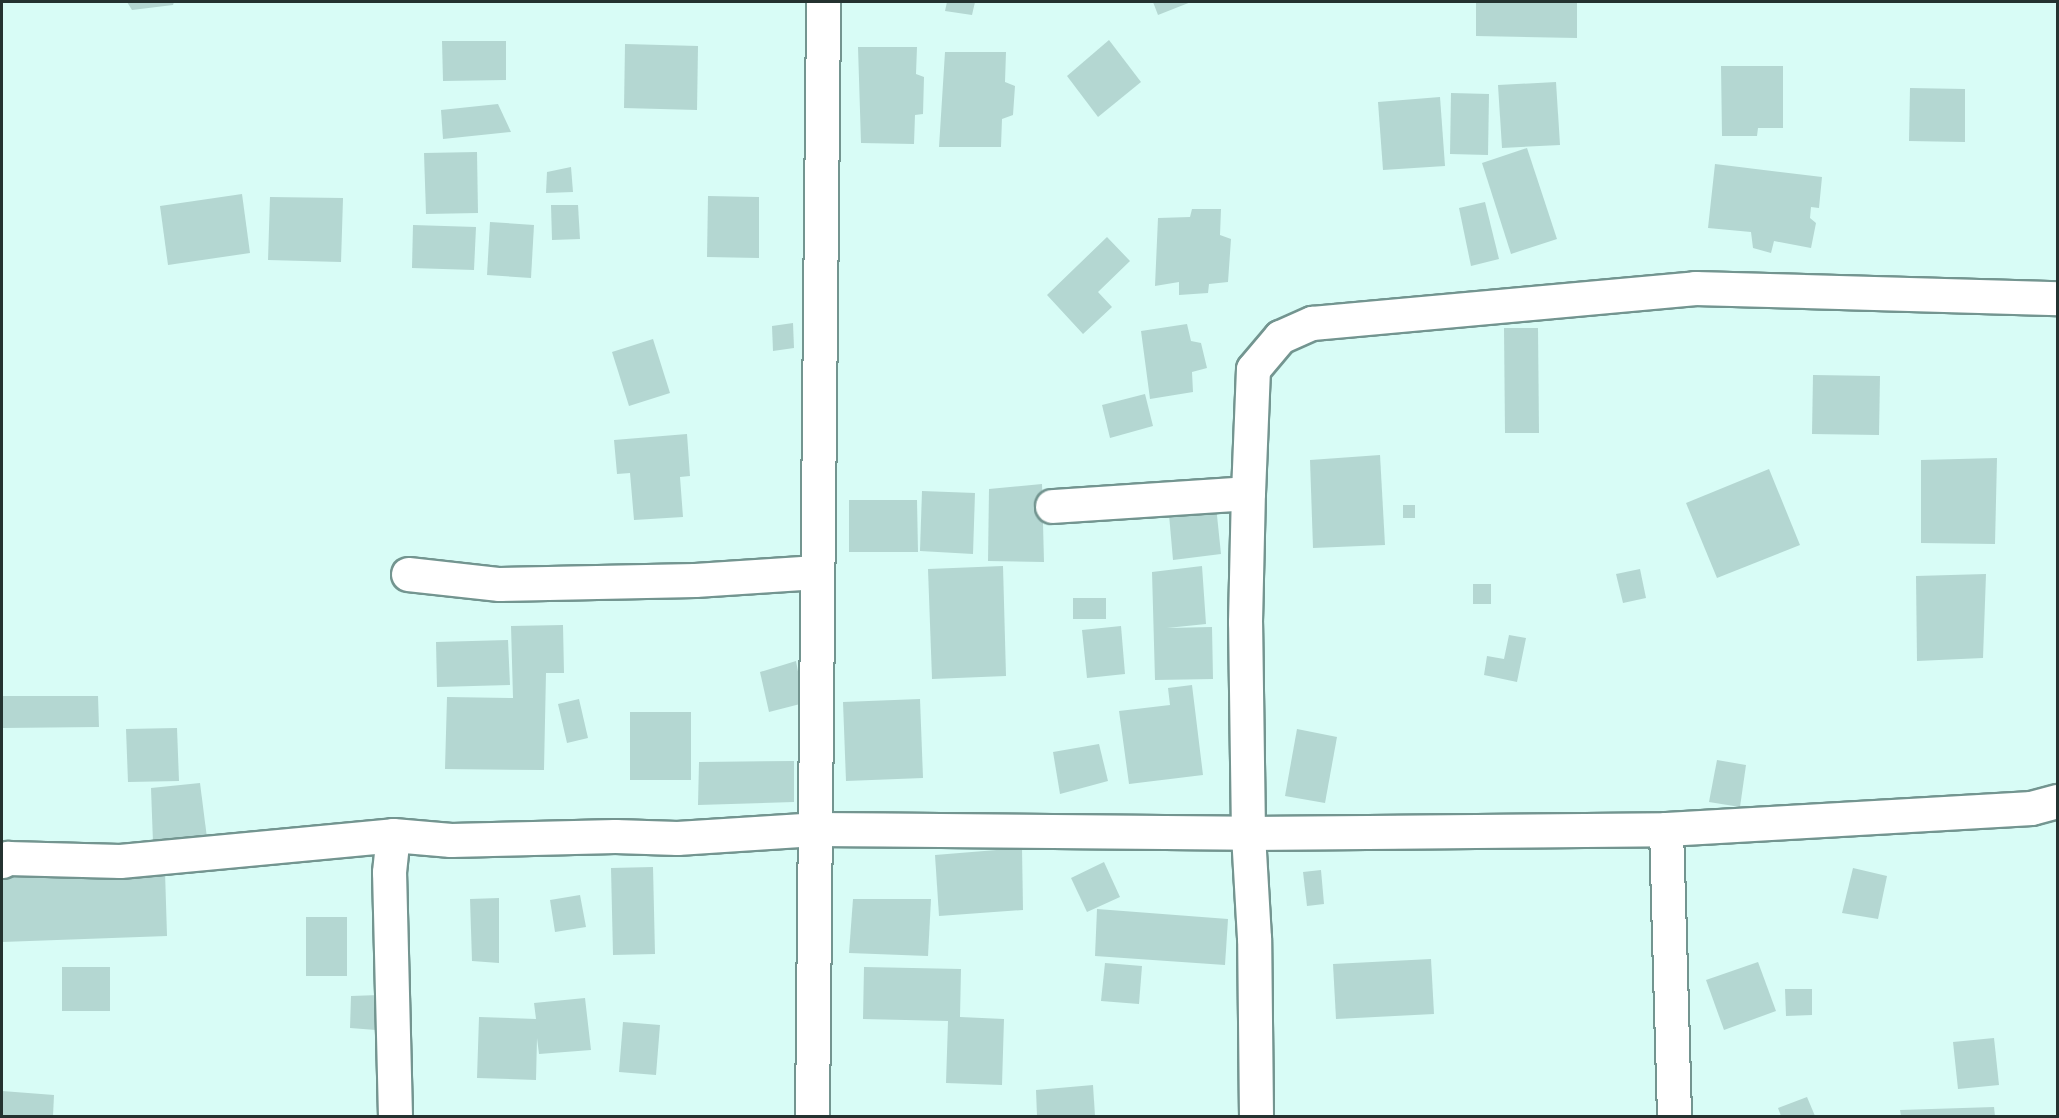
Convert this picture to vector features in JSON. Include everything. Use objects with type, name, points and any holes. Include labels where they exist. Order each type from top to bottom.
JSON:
[{"type":"street","points":[[812,1116],[823,2]]},
{"type":"street","points":[[1256,1116],[1254,938],[1248,833],[1245,622],[1248,493],[1253,369],[1280,337],[1312,323],[1695,288],[2058,298]]},
{"type":"street","points":[[1052,506],[1248,493]]},
{"type":"street","points":[[408,574],[499,584],[695,580],[817,572]]},
{"type":"street","points":[[2,861],[8,858],[120,861],[393,835],[451,840],[615,836],[677,838],[815,829],[1248,833],[1666,829],[2031,808],[2058,801]]},
{"type":"street","points":[[1666,829],[1674,1116]]},
{"type":"street","points":[[393,835],[389,872],[395,1116]]},
{"type":"building","points":[[127,2],[174,2],[173,5],[132,10]]},
{"type":"building","points":[[947,2],[975,2],[972,15],[945,11]]},
{"type":"building","points":[[1153,2],[1191,2],[1158,15]]},
{"type":"building","points":[[1476,2],[1577,2],[1577,38],[1476,36]]},
{"type":"building","points":[[1109,40],[1141,82],[1098,117],[1067,76]]},
{"type":"building","points":[[442,41],[506,41],[506,80],[443,81]]},
{"type":"building","points":[[625,44],[698,46],[697,110],[624,108]]},
{"type":"building","points":[[858,47],[917,47],[916,74],[924,77],[923,114],[915,115],[914,144],[861,143]]},
{"type":"building","points":[[945,52],[1006,52],[1005,82],[1015,86],[1013,115],[1002,119],[1001,147],[939,147]]},
{"type":"building","points":[[1721,66],[1783,66],[1783,128],[1758,128],[1757,136],[1722,136]]},
{"type":"building","points":[[1556,82],[1560,145],[1502,148],[1498,85]]},
{"type":"building","points":[[1910,88],[1965,89],[1965,142],[1909,141]]},
{"type":"building","points":[[1451,93],[1489,94],[1488,155],[1450,154]]},
{"type":"building","points":[[1440,97],[1445,166],[1383,170],[1378,102]]},
{"type":"building","points":[[498,104],[511,132],[443,139],[441,110]]},
{"type":"building","points":[[1527,148],[1557,239],[1511,254],[1482,163]]},
{"type":"building","points":[[477,152],[478,213],[426,214],[424,153]]},
{"type":"building","points":[[1715,164],[1822,177],[1819,208],[1811,207],[1810,218],[1816,223],[1811,248],[1774,241],[1771,253],[1753,248],[1751,232],[1708,228]]},
{"type":"building","points":[[571,167],[573,192],[546,193],[547,172]]},
{"type":"building","points":[[242,194],[250,253],[168,265],[160,206]]},
{"type":"building","points":[[708,196],[759,197],[759,258],[707,257]]},
{"type":"building","points":[[270,197],[343,198],[341,262],[268,260]]},
{"type":"building","points":[[1485,202],[1499,259],[1471,266],[1459,208]]},
{"type":"building","points":[[551,205],[578,205],[580,239],[552,240]]},
{"type":"building","points":[[1192,209],[1221,209],[1220,235],[1231,239],[1228,282],[1209,284],[1208,293],[1179,295],[1179,282],[1155,286],[1158,218],[1190,217]]},
{"type":"building","points":[[490,222],[534,225],[531,278],[487,275]]},
{"type":"building","points":[[413,225],[476,227],[474,270],[412,268]]},
{"type":"building","points":[[1107,237],[1130,261],[1098,292],[1112,307],[1083,334],[1047,295]]},
{"type":"building","points":[[793,323],[794,348],[773,351],[772,326]]},
{"type":"building","points":[[1187,324],[1191,341],[1201,343],[1207,368],[1192,372],[1193,392],[1150,399],[1141,331]]},
{"type":"building","points":[[1504,328],[1538,328],[1539,433],[1505,433]]},
{"type":"building","points":[[653,339],[670,393],[629,406],[612,352]]},
{"type":"building","points":[[1813,375],[1880,376],[1879,435],[1812,434]]},
{"type":"building","points":[[1145,394],[1153,426],[1110,438],[1102,405]]},
{"type":"building","points":[[687,434],[690,476],[680,477],[683,517],[634,520],[630,473],[617,474],[614,440]]},
{"type":"building","points":[[1380,455],[1385,545],[1313,548],[1310,460]]},
{"type":"building","points":[[1997,458],[1995,544],[1921,543],[1921,460]]},
{"type":"building","points":[[1769,469],[1800,545],[1717,578],[1686,503]]},
{"type":"building","points":[[1042,484],[1044,562],[988,561],[989,489]]},
{"type":"building","points":[[922,491],[975,493],[973,554],[920,551]]},
{"type":"building","points":[[1215,496],[1221,554],[1173,560],[1168,503]]},
{"type":"building","points":[[849,500],[917,500],[918,552],[849,552]]},
{"type":"building","points":[[1403,505],[1415,505],[1415,518],[1403,518]]},
{"type":"building","points":[[1003,566],[1006,676],[932,679],[928,569]]},
{"type":"building","points":[[1202,566],[1206,624],[1167,628],[1212,627],[1213,679],[1155,680],[1152,572]]},
{"type":"building","points":[[1640,569],[1646,598],[1623,603],[1616,574]]},
{"type":"building","points":[[1986,574],[1983,658],[1917,661],[1916,576]]},
{"type":"building","points":[[1473,584],[1491,584],[1491,604],[1473,604]]},
{"type":"building","points":[[1073,598],[1106,598],[1106,619],[1073,619]]},
{"type":"building","points":[[563,625],[564,673],[546,673],[544,770],[445,769],[447,697],[513,698],[511,626]]},
{"type":"building","points":[[1121,626],[1125,674],[1087,678],[1082,630]]},
{"type":"building","points":[[1509,635],[1526,638],[1517,682],[1484,675],[1487,656],[1504,659]]},
{"type":"building","points":[[508,640],[510,685],[437,687],[436,642]]},
{"type":"building","points":[[796,661],[804,703],[769,712],[760,672]]},
{"type":"building","points":[[1192,685],[1203,775],[1129,784],[1119,711],[1170,705],[1168,688]]},
{"type":"building","points":[[2,696],[98,696],[99,727],[2,728]]},
{"type":"building","points":[[579,699],[588,738],[567,743],[558,704]]},
{"type":"building","points":[[920,699],[923,778],[846,781],[843,702]]},
{"type":"building","points":[[630,712],[691,712],[691,780],[630,780]]},
{"type":"building","points":[[177,728],[179,781],[128,782],[126,729]]},
{"type":"building","points":[[1297,729],[1337,737],[1325,803],[1285,796]]},
{"type":"building","points":[[1099,744],[1108,781],[1060,794],[1053,752]]},
{"type":"building","points":[[1717,760],[1746,765],[1740,807],[1709,802]]},
{"type":"building","points":[[794,761],[794,802],[698,805],[699,762]]},
{"type":"building","points":[[200,783],[207,838],[153,843],[151,788]]},
{"type":"building","points":[[1022,848],[1023,910],[939,916],[935,855]]},
{"type":"building","points":[[1104,862],[1120,897],[1087,912],[1071,878]]},
{"type":"building","points":[[653,867],[655,954],[613,955],[611,868]]},
{"type":"building","points":[[1853,868],[1887,876],[1878,919],[1842,913]]},
{"type":"building","points":[[1321,870],[1324,904],[1307,906],[1303,872]]},
{"type":"building","points":[[165,871],[167,936],[2,942],[2,877]]},
{"type":"building","points":[[580,895],[586,927],[555,932],[550,900]]},
{"type":"building","points":[[499,898],[499,963],[472,961],[470,899]]},
{"type":"building","points":[[853,899],[931,899],[928,956],[849,953]]},
{"type":"building","points":[[1097,909],[1228,919],[1225,965],[1095,956]]},
{"type":"building","points":[[306,917],[347,917],[347,976],[306,976]]},
{"type":"building","points":[[1431,959],[1434,1014],[1336,1019],[1333,964]]},
{"type":"building","points":[[1758,962],[1776,1011],[1724,1030],[1706,980]]},
{"type":"building","points":[[1105,963],[1142,966],[1139,1004],[1101,1001]]},
{"type":"building","points":[[62,967],[110,967],[110,1011],[62,1011]]},
{"type":"building","points":[[864,967],[961,969],[960,1017],[1004,1019],[1002,1085],[946,1083],[948,1021],[863,1019]]},
{"type":"building","points":[[1785,989],[1812,989],[1812,1015],[1786,1016]]},
{"type":"building","points":[[379,995],[376,1030],[350,1028],[351,996]]},
{"type":"building","points":[[585,998],[591,1050],[539,1054],[537,1038],[536,1080],[477,1078],[479,1017],[536,1019],[534,1003]]},
{"type":"building","points":[[623,1022],[660,1025],[656,1075],[619,1072]]},
{"type":"building","points":[[1994,1038],[1999,1085],[1958,1089],[1953,1042]]},
{"type":"building","points":[[1093,1085],[1095,1116],[1037,1116],[1036,1090]]},
{"type":"building","points":[[2,1091],[54,1095],[53,1116],[2,1116]]},
{"type":"building","points":[[1807,1097],[1815,1116],[1781,1116],[1778,1108]]},
{"type":"building","points":[[1994,1107],[1995,1116],[1901,1116],[1900,1110]]}]
